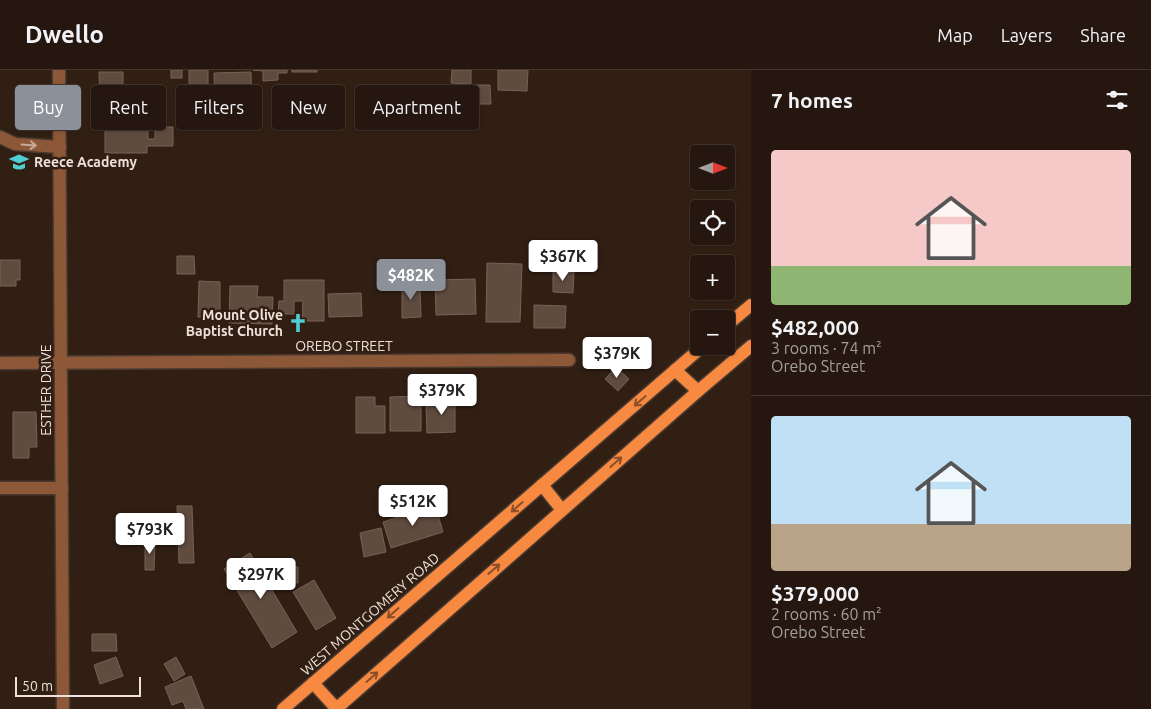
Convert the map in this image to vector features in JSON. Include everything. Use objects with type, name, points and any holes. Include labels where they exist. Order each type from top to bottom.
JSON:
[{"type":"main road","points":[[735,318],[751,305]]},
{"type":"main road","points":[[313,683],[336,709],[751,346]]},
{"type":"main road","name":"WEST MONTGOMERY ROAD","points":[[283,709],[692,355]]},
{"type":"main road","points":[[675,370],[698,391]]},
{"type":"main road","points":[[542,485],[562,510]]},
{"type":"street","name":"ESTHER DRIVE","points":[[59,70],[63,709]]},
{"type":"street","points":[[0,137],[15,144],[60,147]]},
{"type":"street","name":"OREBO STREET","points":[[0,363],[569,360]]},
{"type":"street","points":[[0,488],[62,488]]},
{"type":"building","points":[[171,70],[182,70],[182,78],[171,78]]},
{"type":"building","points":[[189,70],[208,70],[208,85],[189,85]]},
{"type":"building","points":[[253,70],[287,70],[287,73],[278,73],[278,80],[263,81],[263,71]]},
{"type":"building","points":[[292,70],[317,70],[317,72],[292,72]]},
{"type":"building","points":[[452,70],[471,70],[471,84],[451,83]]},
{"type":"building","points":[[498,70],[528,70],[527,91],[498,90]]},
{"type":"building","points":[[99,72],[123,72],[123,85],[99,85]]},
{"type":"building","points":[[251,72],[251,85],[214,85],[214,73]]},
{"type":"building","points":[[479,85],[490,85],[491,104],[479,104]]},
{"type":"building","points":[[166,127],[173,127],[173,146],[147,146],[147,153],[105,153],[105,130],[148,130],[148,139],[155,139],[155,130],[166,130]]},
{"type":"building","points":[[177,256],[194,256],[195,274],[177,274]]},
{"type":"building","points":[[0,260],[20,260],[20,280],[16,280],[16,286],[0,286]]},
{"type":"building","points":[[487,263],[522,264],[520,322],[486,322]]},
{"type":"building","points":[[553,272],[574,272],[573,293],[553,292]]},
{"type":"building","points":[[475,279],[476,314],[436,315],[435,280]]},
{"type":"building","points":[[284,280],[324,280],[324,321],[302,321],[303,301],[294,301],[294,314],[278,314],[279,301],[284,301]]},
{"type":"building","points":[[199,281],[220,282],[220,318],[198,317]]},
{"type":"building","points":[[402,284],[420,284],[421,317],[402,318]]},
{"type":"building","points":[[230,286],[258,286],[257,297],[273,297],[272,324],[229,323]]},
{"type":"building","points":[[361,293],[362,316],[329,317],[328,294]]},
{"type":"building","points":[[534,305],[566,306],[565,328],[534,328]]},
{"type":"building","points":[[616,367],[629,379],[618,391],[605,379]]},
{"type":"building","points":[[421,396],[421,431],[390,431],[390,397]]},
{"type":"building","points":[[356,397],[375,397],[375,406],[385,406],[385,433],[356,433]]},
{"type":"building","points":[[436,397],[455,397],[455,432],[427,433],[426,406],[436,405]]},
{"type":"building","points":[[13,412],[36,412],[37,447],[29,447],[29,458],[13,458]]},
{"type":"building","points":[[435,505],[443,532],[391,548],[383,522]]},
{"type":"building","points":[[177,506],[192,506],[194,563],[179,563]]},
{"type":"building","points":[[381,528],[386,552],[364,557],[360,533]]},
{"type":"building","points":[[145,540],[155,540],[154,570],[145,570]]},
{"type":"building","points":[[250,553],[297,632],[272,648],[224,569]]},
{"type":"building","points":[[268,566],[298,567],[298,583],[268,582]]},
{"type":"building","points":[[314,580],[336,618],[316,630],[293,592]]},
{"type":"building","points":[[92,634],[116,634],[117,651],[92,651]]},
{"type":"building","points":[[116,657],[123,676],[100,684],[94,665]]},
{"type":"building","points":[[176,657],[185,674],[174,681],[164,664]]},
{"type":"building","points":[[191,676],[204,709],[186,709],[183,701],[172,705],[165,687]]},
{"type":"place","name":"Reece Academy","points":[[19,162]]},
{"type":"place","name":"Mount Olive Baptist Church","points":[[298,323]]}]
